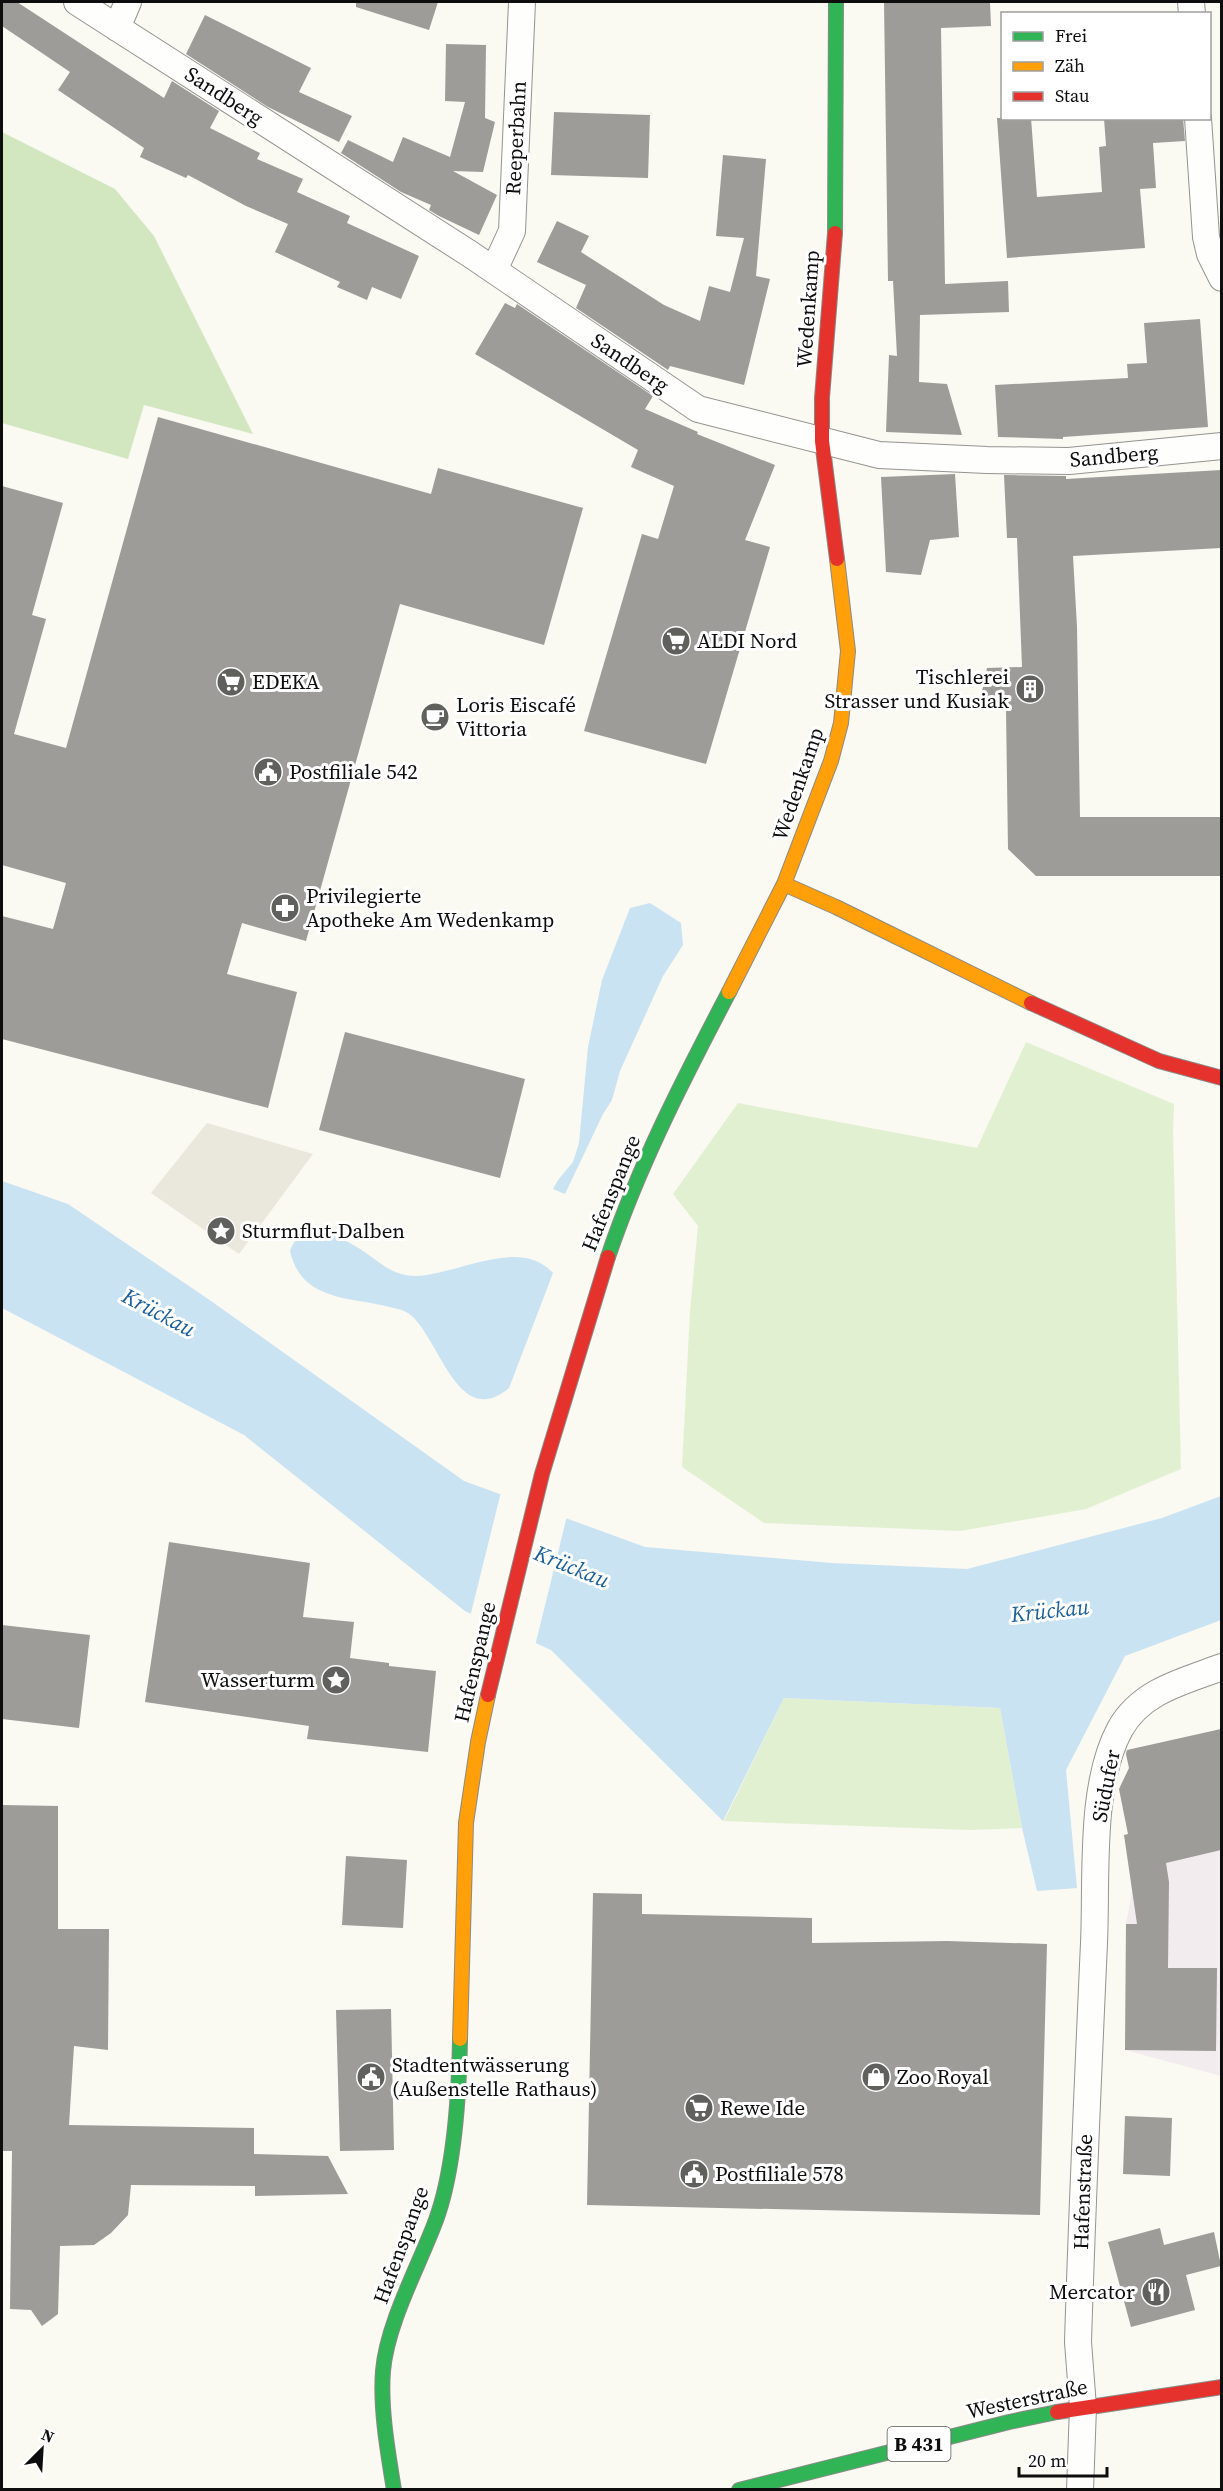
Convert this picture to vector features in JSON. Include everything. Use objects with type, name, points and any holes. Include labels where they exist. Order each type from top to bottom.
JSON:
[{"type":"main road","name":"Wedenkamp","points":[[784,884],[831,761],[844,698],[848,651],[822,441],[822,398],[835,244],[836,2]]},
{"type":"main road","points":[[784,884],[836,906],[1043,1009],[1159,1061],[1221,1078]]},
{"type":"main road","name":"Hafenspange","points":[[394,2490],[386,2438],[383,2371],[395,2320],[438,2218],[452,2157],[460,2056],[466,1822],[478,1742],[495,1661],[542,1474],[588,1318],[624,1210],[671,1104],[784,884]]},
{"type":"main road","name":"Westerstraße","points":[[739,2490],[1009,2422],[1083,2407],[1221,2387]]},
{"type":"street","name":"Sandberg","points":[[77,2],[494,270],[698,409],[879,455],[1069,461],[1221,446]]},
{"type":"street","points":[[117,28],[128,2]]},
{"type":"street","name":"Reeperbahn","points":[[494,270],[512,231],[522,2]]},
{"type":"street","points":[[1198,120],[1206,237],[1210,254],[1221,278]]},
{"type":"street","name":"Südufer","points":[[1096,1894],[1098,1806],[1109,1753],[1120,1729],[1130,1713],[1147,1698],[1162,1689],[1221,1667]]},
{"type":"street","name":"Hafenstraße","points":[[1080,2490],[1083,2407],[1078,2342],[1096,1894]]},
{"type":"shaded area","points":[[207,1123],[313,1154],[239,1254],[151,1193]]},
{"type":"shaded area","points":[[1221,1729],[1221,2076],[1125,2050],[1126,1924],[1132,1891],[1128,1834],[1119,1789],[1129,1768],[1125,1751]]},
{"type":"green space","points":[[2,132],[115,189],[154,236],[253,434],[144,405],[128,459],[2,423]]},
{"type":"green space","points":[[1026,1042],[1174,1104],[1181,1469],[1086,1509],[960,1531],[764,1523],[682,1467],[690,1311],[698,1226],[673,1194],[738,1103],[977,1148]]},
{"type":"green space","points":[[784,1698],[1000,1708],[1022,1828],[969,1830],[724,1821]]},
{"type":"water","points":[[650,903],[681,923],[683,945],[663,976],[620,1071],[612,1100],[565,1194],[553,1189],[573,1162],[579,1143],[588,1047],[602,980],[630,908]]},
{"type":"water","name":"Krückau","points":[[2,1181],[68,1204],[211,1301],[464,1481],[645,1547],[832,1563],[967,1569],[1162,1518],[1221,1496],[1221,1620],[1125,1656],[1066,1770],[1077,1888],[1037,1891],[1022,1828],[1000,1708],[784,1698],[723,1821],[551,1650],[465,1611],[244,1435],[2,1308]]},
{"type":"water","points":[[312,1231],[345,1240],[391,1270],[407,1275],[432,1274],[505,1257],[539,1262],[553,1273],[509,1388],[491,1398],[476,1398],[462,1389],[419,1324],[408,1313],[386,1306],[341,1298],[315,1288],[304,1279],[290,1251],[298,1238]]},
{"type":"pier","points":[[501,1492],[567,1516],[535,1646],[470,1617]]},
{"type":"building","points":[[2,2],[17,2],[164,98],[172,81],[219,111],[210,128],[260,153],[257,159],[303,179],[297,192],[350,216],[347,223],[419,256],[401,299],[372,287],[367,300],[337,287],[340,282],[275,252],[288,224],[246,206],[188,175],[186,178],[140,157],[144,148],[58,90],[70,72],[2,26]]},
{"type":"building","points":[[356,2],[438,2],[429,30],[356,7]]},
{"type":"building","points":[[884,2],[990,2],[991,26],[941,28],[945,284],[1008,281],[1009,312],[920,315],[919,382],[947,384],[962,435],[886,432],[889,355],[897,356],[893,281],[888,281]]},
{"type":"building","points":[[205,15],[311,68],[299,92],[352,116],[339,142],[268,107],[186,54]]},
{"type":"building","points":[[446,44],[486,45],[485,118],[495,122],[483,172],[453,171],[497,195],[479,235],[439,216],[429,210],[431,205],[401,192],[341,153],[348,140],[393,162],[403,137],[450,157],[465,102],[445,101]]},
{"type":"building","points":[[554,112],[650,115],[648,178],[551,175]]},
{"type":"building","points":[[997,118],[1031,120],[1037,197],[1102,192],[1099,147],[1106,146],[1104,120],[1183,120],[1185,141],[1153,143],[1156,188],[1140,189],[1145,248],[1007,258]]},
{"type":"building","points":[[723,155],[766,159],[756,276],[770,279],[744,385],[670,366],[668,370],[576,308],[586,285],[537,262],[557,221],[589,236],[581,252],[664,305],[700,321],[709,286],[730,292],[744,238],[716,236]]},
{"type":"building","points":[[505,303],[515,308],[517,304],[653,396],[645,409],[698,432],[697,434],[775,465],[745,540],[770,547],[706,764],[584,731],[642,534],[658,539],[674,486],[631,467],[638,450],[475,354]]},
{"type":"building","points":[[1200,319],[1208,427],[1063,437],[1063,439],[998,437],[995,385],[1128,378],[1127,364],[1147,363],[1144,323]]},
{"type":"building","name":"EDEKA","points":[[158,417],[431,494],[438,468],[583,508],[544,645],[400,604],[306,941],[242,923],[227,974],[297,992],[268,1108],[2,1039],[2,916],[53,929],[66,883],[2,865],[2,486],[63,503],[32,615],[46,619],[14,734],[66,748]]},
{"type":"building","points":[[1221,470],[1221,548],[1073,556],[1077,627],[1080,817],[1221,817],[1221,876],[1036,876],[1008,849],[1006,710],[978,710],[987,668],[1022,667],[1017,538],[1007,538],[1004,475],[1066,476],[1066,479]]},
{"type":"building","points":[[955,474],[959,537],[930,540],[921,575],[886,572],[881,477]]},
{"type":"building","points":[[345,1032],[525,1079],[500,1178],[319,1130]]},
{"type":"building","points":[[169,1542],[310,1563],[303,1617],[354,1622],[350,1658],[389,1663],[389,1666],[436,1671],[428,1752],[307,1739],[309,1726],[145,1702]]},
{"type":"building","points":[[2,1625],[90,1635],[79,1728],[2,1719]]},
{"type":"building","points":[[1221,1729],[1221,1850],[1166,1863],[1169,1882],[1168,1968],[1217,1968],[1216,2051],[1125,2050],[1126,1924],[1137,1924],[1124,1835],[1128,1834],[1119,1789],[1129,1768],[1127,1750]]},
{"type":"building","points":[[2,1805],[58,1806],[58,1929],[109,1929],[108,2050],[74,2046],[69,2125],[254,2128],[254,2154],[328,2156],[348,2194],[255,2196],[255,2186],[131,2185],[128,2215],[111,2233],[94,2245],[60,2246],[58,2314],[42,2326],[31,2310],[10,2309],[12,2151],[2,2151]]},
{"type":"building","points":[[346,1856],[407,1860],[403,1928],[342,1925]]},
{"type":"building","points":[[593,1893],[642,1894],[642,1914],[812,1918],[812,1943],[947,1941],[1047,1944],[1040,2215],[587,2205]]},
{"type":"building","points":[[391,2009],[394,2150],[340,2151],[336,2010]]},
{"type":"building","points":[[1125,2116],[1172,2118],[1170,2176],[1123,2174]]},
{"type":"building","name":"Mercator","points":[[1160,2228],[1164,2245],[1214,2232],[1221,2266],[1186,2275],[1195,2310],[1131,2327],[1108,2242]]},
{"type":"traffic: fast","points":[[835,233],[836,2]]},
{"type":"traffic: fast","points":[[608,1257],[648,1155],[729,992]]},
{"type":"traffic: fast","points":[[394,2490],[384,2415],[383,2371],[397,2314],[436,2220],[448,2178],[457,2107],[460,2039]]},
{"type":"traffic: fast","points":[[739,2490],[1057,2412]]},
{"type":"traffic: slow","points":[[729,992],[784,884],[831,761],[841,723],[848,651],[837,559]]},
{"type":"traffic: slow","points":[[784,884],[836,907],[1031,1003]]},
{"type":"traffic: slow","points":[[460,2039],[466,1823],[478,1742],[488,1695]]},
{"type":"traffic: jam","points":[[835,233],[822,398],[822,441],[837,559]]},
{"type":"traffic: jam","points":[[1031,1003],[1159,1061],[1222,1078]]},
{"type":"traffic: jam","points":[[488,1695],[542,1474],[608,1257]]},
{"type":"traffic: jam","points":[[1057,2412],[1222,2387]]},
{"type":"place","name":"ALDI Nord","points":[[676,641]]},
{"type":"place","name":"EDEKA","points":[[231,682]]},
{"type":"place","name":"Tischlerei Strasser und Kusiak","points":[[1030,689]]},
{"type":"place","name":"Loris Eiscafé Vittoria","points":[[435,717]]},
{"type":"place","name":"Postfiliale 542","points":[[268,772]]},
{"type":"place","name":"Privilegierte Apotheke Am Wedenkamp","points":[[285,908]]},
{"type":"place","name":"Sturmflut-Dalben","points":[[221,1231]]},
{"type":"place","name":"Wasserturm","points":[[336,1680]]},
{"type":"place","name":"Stadtentwässerung (Außenstelle Rathaus)","points":[[371,2077]]},
{"type":"place","name":"Zoo Royal","points":[[876,2077]]},
{"type":"place","name":"Rewe Ide","points":[[699,2108]]},
{"type":"place","name":"Postfiliale 578","points":[[694,2174]]},
{"type":"place","name":"Mercator","points":[[1156,2292]]}]
